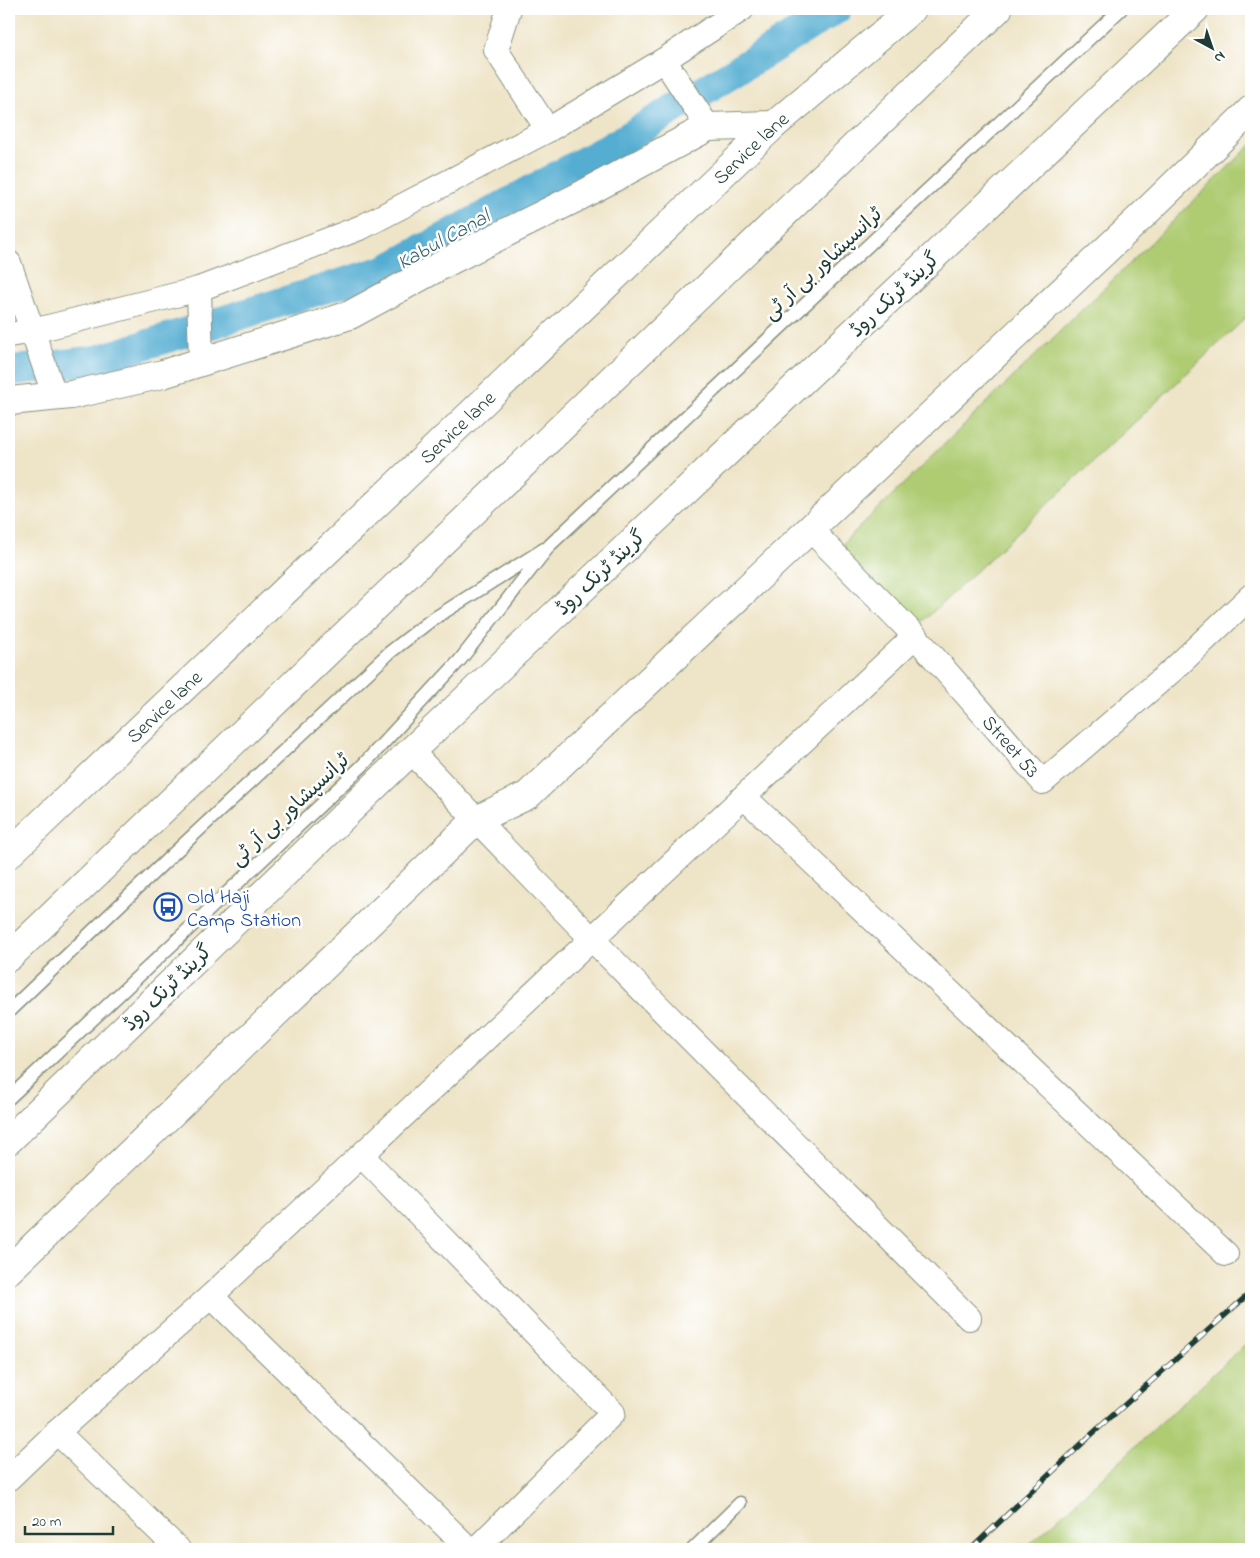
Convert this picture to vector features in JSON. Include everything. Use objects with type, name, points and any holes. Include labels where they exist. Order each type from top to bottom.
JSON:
[{"type":"main road","name":"Service lane","points":[[9,854],[774,124],[912,9]]},
{"type":"main road","points":[[9,957],[998,9]]},
{"type":"main road","name":"گرینڈ ٹرنک روڈ","points":[[9,1140],[411,751],[1195,9]]},
{"type":"main road","points":[[9,1270],[476,820],[528,795],[1134,223],[1251,110]]},
{"type":"main road","points":[[9,401],[53,392],[70,395],[163,374],[200,354],[350,315],[453,259],[578,197],[702,118],[774,124]]},
{"type":"street","points":[[509,9],[496,50],[548,130]]},
{"type":"street","points":[[9,335],[34,336],[199,293],[362,226],[669,68],[742,9]]},
{"type":"street","points":[[669,68],[702,118]]},
{"type":"street","points":[[9,262],[53,392]]},
{"type":"street","points":[[199,293],[200,354]]},
{"type":"street","name":"Street 53","points":[[810,529],[915,636],[1043,782],[1175,668],[1251,596]]},
{"type":"street","points":[[9,1478],[57,1432],[211,1296],[362,1156],[915,636]]},
{"type":"street","points":[[411,751],[592,939],[969,1318]]},
{"type":"street","points":[[744,797],[1226,1254]]},
{"type":"street","points":[[362,1156],[613,1413],[476,1549]]},
{"type":"street","points":[[211,1296],[469,1549]]},
{"type":"street","points":[[57,1432],[178,1549]]},
{"type":"lane","name":"ٹرانسپشاور بی آر ٹی","points":[[9,1098],[362,766],[460,660],[550,545],[1121,9]]},
{"type":"lane","name":"ٹرانسپشاور بی آر ٹی","points":[[9,1011],[186,842],[389,653],[430,621],[550,545]]},
{"type":"lane","points":[[693,1549],[740,1503]]},
{"type":"green space","points":[[1251,145],[1251,313],[919,625],[839,547]]},
{"type":"green space","points":[[1251,1339],[1251,1549],[1025,1549]]},
{"type":"waterway","name":"Kabul Canal","points":[[9,371],[97,360],[387,269],[621,141],[837,9]]},
{"type":"railway","points":[[971,1549],[1092,1434],[1251,1292]]},
{"type":"place","name":"Old Haji Camp Station","points":[[168,907]]}]
